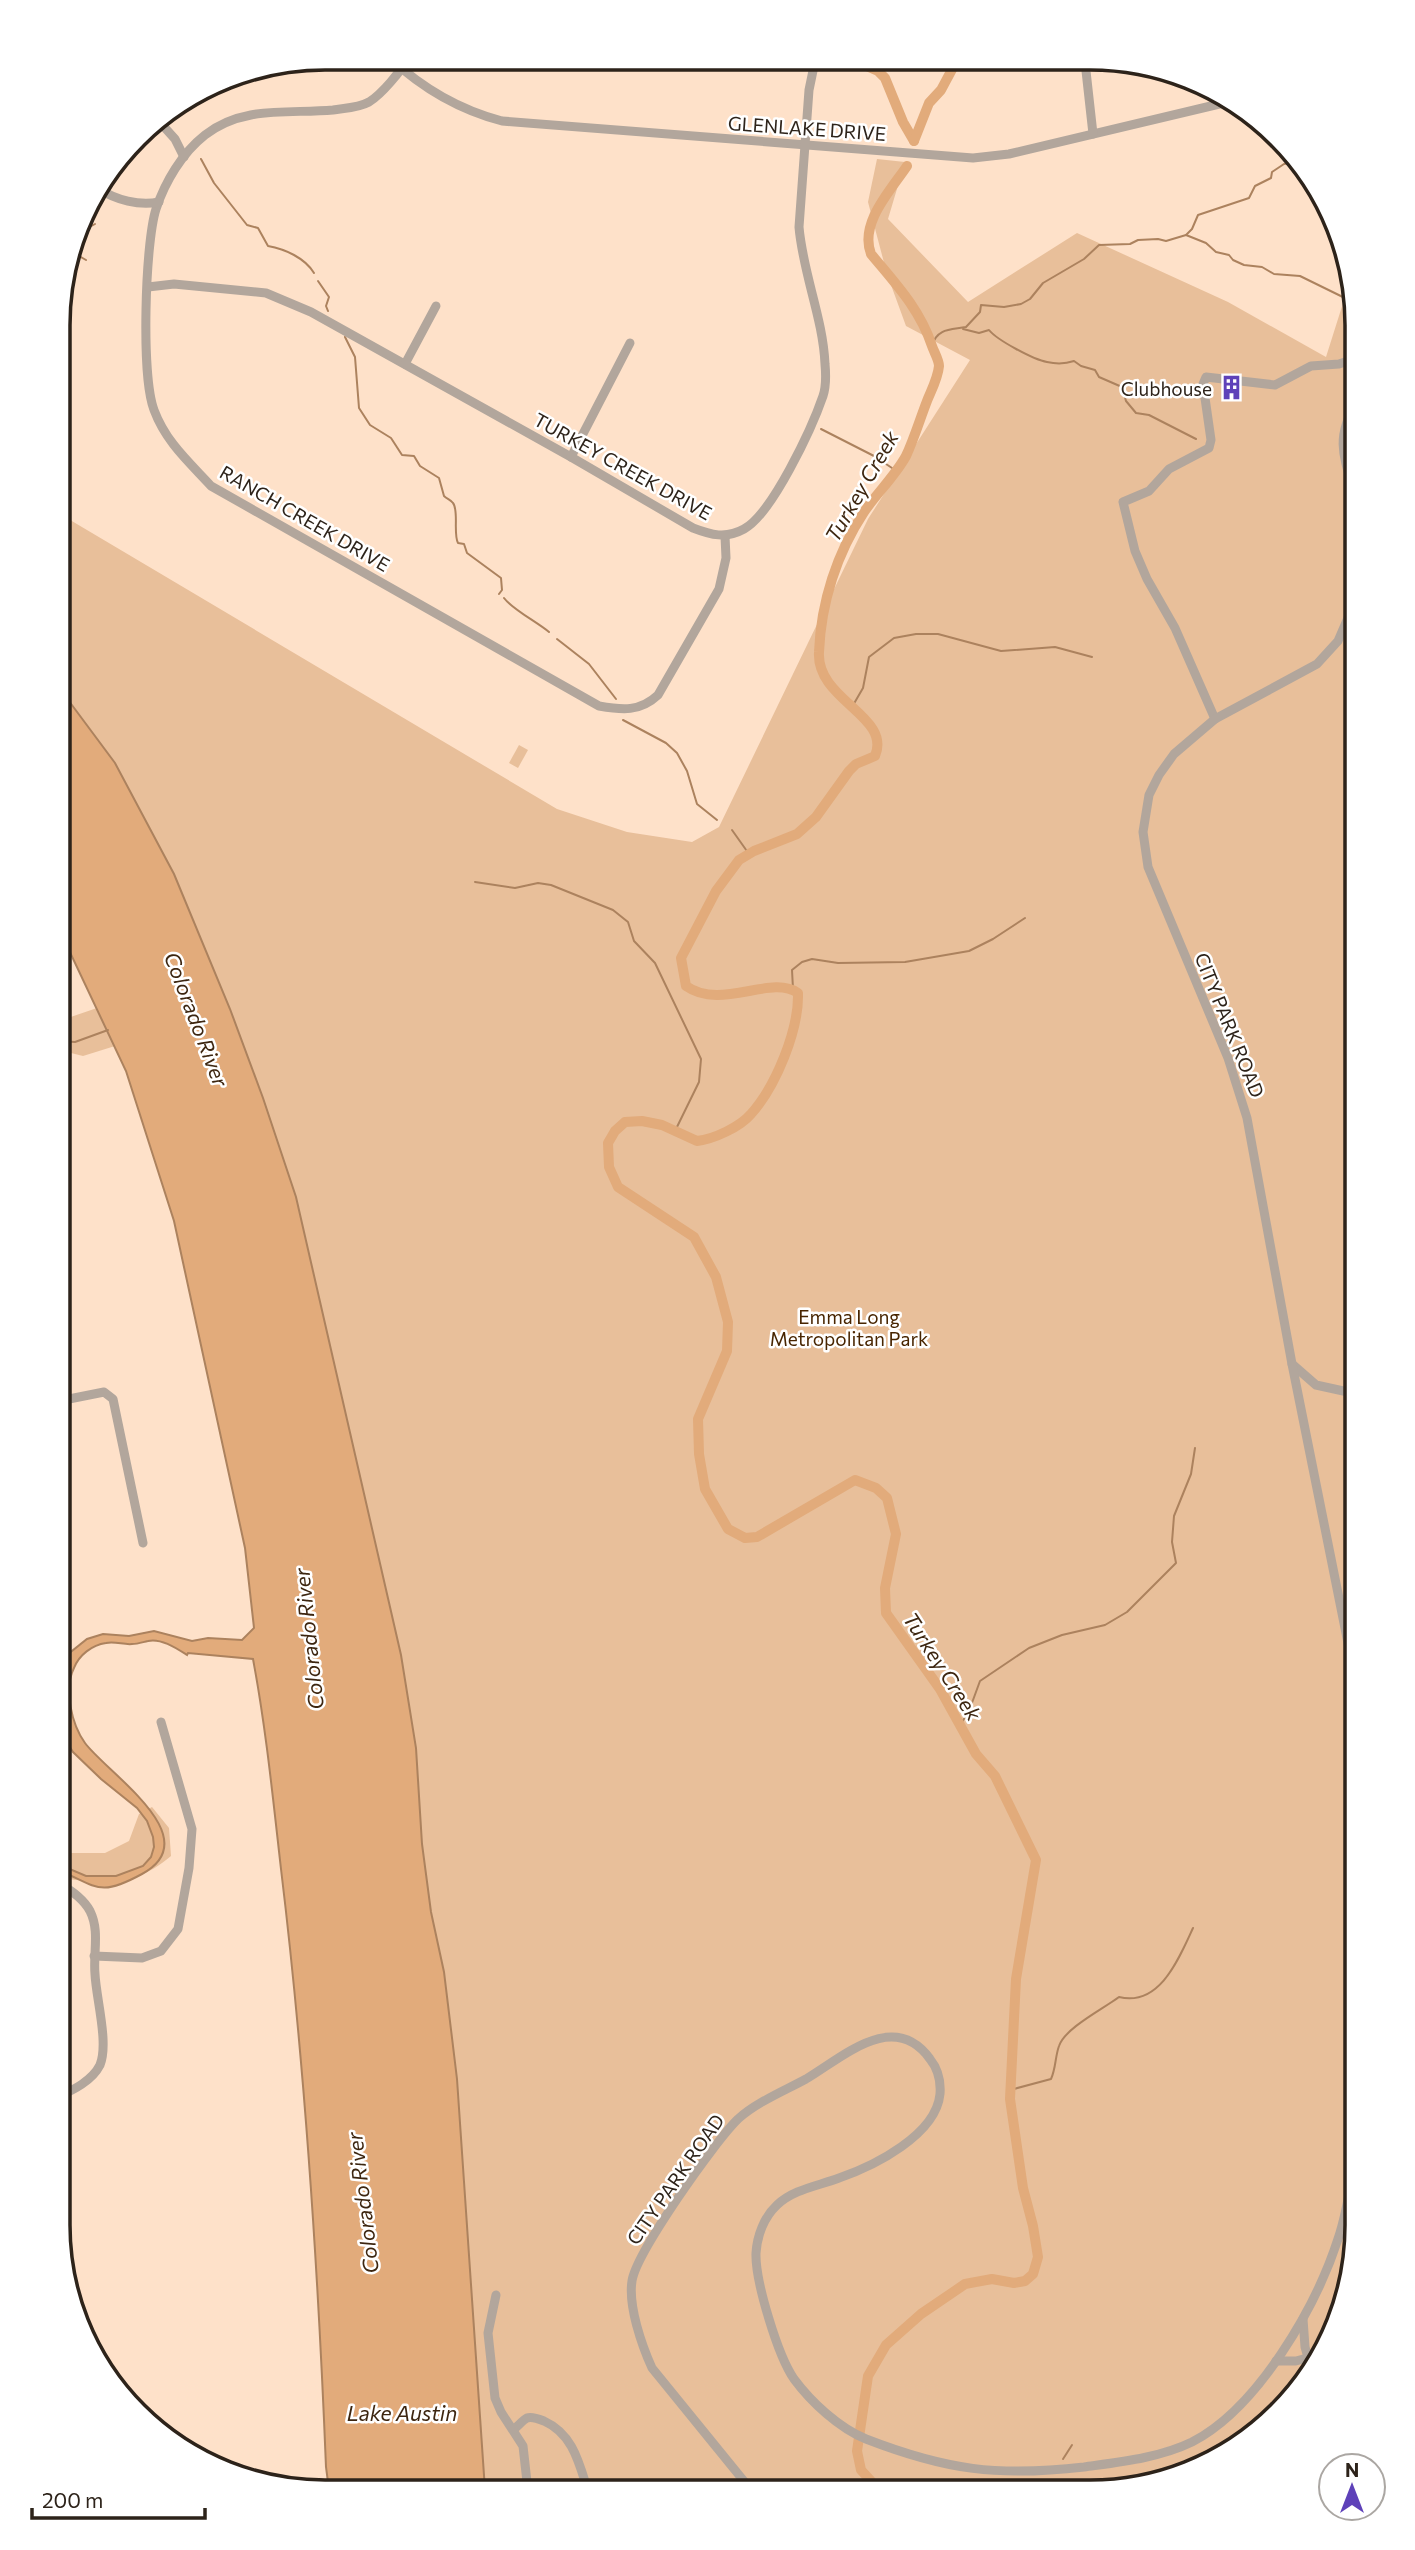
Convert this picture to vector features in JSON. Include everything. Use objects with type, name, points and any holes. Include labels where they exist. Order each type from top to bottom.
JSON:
[{"type":"street","name":"RANCH CREEK DRIVE","points":[[401,70],[378,95],[356,107],[271,110],[244,116],[205,134],[173,169],[156,209],[148,287],[146,369],[153,407],[166,437],[211,486],[598,706],[637,709],[648,705],[659,695],[719,589],[726,558],[725,536]]},
{"type":"street","name":"GLENLAKE DRIVE","points":[[404,70],[452,102],[480,115],[502,121],[973,158],[1009,154],[1218,104]]},
{"type":"street","name":"TURKEY CREEK DRIVE","points":[[148,287],[174,284],[266,293],[311,312],[693,528],[712,535],[725,536],[746,529],[779,489],[823,395],[824,355],[801,249],[799,227],[799,199],[813,70]]},
{"type":"street","points":[[1086,70],[1093,134]]},
{"type":"street","points":[[164,127],[175,139],[184,157]]},
{"type":"street","points":[[107,193],[136,203],[159,202]]},
{"type":"street","points":[[405,364],[436,306]]},
{"type":"street","points":[[571,457],[630,343]]},
{"type":"street","points":[[1215,719],[1175,628],[1147,579],[1135,551],[1123,502],[1149,491],[1169,469],[1209,449],[1211,440],[1203,384],[1206,377],[1275,385],[1311,366],[1345,362]]},
{"type":"street","points":[[1345,422],[1342,439],[1345,457]]},
{"type":"street","name":"CITY PARK ROAD","points":[[1345,624],[1338,640],[1317,664],[1215,719],[1174,754],[1154,783],[1144,820],[1145,854],[1151,876],[1228,1058],[1241,1097],[1345,1629]]},
{"type":"street","points":[[1292,1364],[1317,1385],[1345,1391]]},
{"type":"street","points":[[1298,1396],[1317,1385]]},
{"type":"street","points":[[70,1399],[104,1392],[113,1399],[143,1542]]},
{"type":"street","points":[[94,1956],[142,1958],[161,1951],[178,1929],[189,1868],[192,1829],[161,1722]]},
{"type":"street","points":[[70,1890],[89,1909],[96,1934],[94,1956],[102,2056],[100,2066],[86,2081],[70,2090]]},
{"type":"street","name":"CITY PARK ROAD","points":[[743,2480],[652,2368],[632,2301],[633,2273],[664,2220],[719,2140],[740,2117],[861,2044],[884,2038],[901,2038],[917,2045],[930,2058],[938,2073],[938,2104],[931,2119],[912,2139],[865,2167],[799,2191],[785,2199],[765,2221],[756,2252],[765,2303],[794,2379],[830,2417],[853,2434],[866,2439],[943,2465],[999,2472],[1060,2470],[1136,2460],[1187,2444],[1218,2425],[1241,2404],[1276,2361],[1303,2317],[1340,2233],[1345,2209]]},
{"type":"street","points":[[496,2295],[488,2347],[495,2398],[524,2451],[527,2480]]},
{"type":"street","points":[[1276,2361],[1307,2358],[1303,2317]]},
{"type":"street","points":[[514,2429],[527,2418],[557,2428],[575,2451],[584,2480]]},
{"type":"green space","name":"Emma Long Metropolitan Park","points":[[877,159],[905,162],[888,219],[968,302],[1077,233],[1228,302],[1326,357],[1344,301],[1343,2258],[1326,2323],[1302,2367],[1282,2393],[1258,2417],[1218,2446],[1188,2461],[1156,2471],[1123,2478],[1090,2480],[484,2480],[457,2079],[444,1972],[431,1912],[422,1844],[416,1748],[401,1655],[296,1197],[263,1098],[230,1009],[70,708],[70,520],[557,809],[627,832],[692,842],[719,827],[868,519],[970,360],[906,326],[887,274],[868,202]]},
{"type":"green space","points":[[519,745],[528,750],[518,768],[509,763]]},
{"type":"green space","points":[[97,1008],[115,1046],[83,1056],[70,1053],[70,1017]]},
{"type":"green space","points":[[152,1807],[169,1828],[171,1856],[144,1873],[118,1881],[70,1879],[70,1853],[105,1853],[129,1841],[139,1814]]},
{"type":"water","name":"Lake Austin","points":[[70,702],[115,763],[174,874],[230,1009],[296,1197],[401,1655],[416,1748],[422,1844],[431,1912],[444,1972],[457,2079],[484,2480],[328,2480],[304,2092],[269,1764],[253,1659],[187,1655],[168,1644],[153,1640],[134,1644],[113,1642],[91,1648],[83,1655],[76,1663],[70,1682],[70,1653],[87,1639],[103,1634],[129,1636],[154,1631],[192,1641],[208,1638],[242,1640],[254,1628],[245,1548],[174,1221],[126,1071],[70,952]]},
{"type":"water","name":"Lake Austin","points":[[70,1707],[76,1727],[85,1743],[147,1806],[159,1825],[164,1843],[160,1859],[142,1874],[116,1886],[106,1888],[90,1885],[70,1876],[70,1869],[86,1876],[116,1876],[143,1866],[151,1857],[153,1837],[147,1821],[137,1808],[70,1747]]},
{"type":"waterway","points":[[876,70],[885,78],[914,141]]},
{"type":"waterway","name":"Turkey Creek","points":[[914,141],[929,103],[941,90],[952,70]]},
{"type":"waterway","points":[[201,159],[214,183],[247,225],[258,228],[268,246],[294,255],[314,273]]},
{"type":"waterway","points":[[932,345],[941,333],[966,327],[980,312],[981,305],[1004,307],[1021,304],[1030,299],[1043,283],[1084,259],[1099,245],[1130,244],[1138,240],[1166,241],[1186,235],[1198,215],[1249,198],[1255,186],[1271,178],[1272,172],[1287,163]]},
{"type":"waterway","name":"Turkey Creek","points":[[870,2480],[861,2470],[857,2451],[868,2376],[886,2345],[921,2314],[965,2284],[992,2279],[1014,2283],[1025,2281],[1033,2274],[1038,2257],[1023,2188],[1010,2099],[1016,1979],[1036,1860],[995,1776],[976,1754],[940,1689],[886,1613],[885,1588],[896,1534],[887,1498],[876,1488],[855,1480],[757,1537],[745,1538],[728,1529],[705,1489],[699,1454],[698,1419],[727,1351],[728,1322],[716,1277],[694,1237],[618,1187],[609,1167],[608,1143],[615,1131],[625,1122],[642,1121],[662,1125],[697,1141],[734,1128],[751,1114],[769,1088],[784,1057],[795,1024],[798,993],[787,988],[774,987],[730,994],[700,993],[686,986],[681,958],[716,891],[739,860],[797,834],[816,817],[849,771],[856,764],[875,756],[877,742],[873,730],[829,683],[821,669],[820,633],[838,561],[864,512],[906,456],[939,366],[921,320],[871,254],[868,242],[878,207],[907,166]]},
{"type":"waterway","points":[[89,227],[95,224]]},
{"type":"waterway","points":[[1186,235],[1244,265],[1262,267],[1274,274],[1300,276],[1343,297]]},
{"type":"waterway","points":[[80,256],[86,260]]},
{"type":"waterway","points":[[318,281],[329,297],[326,306],[328,311]]},
{"type":"waterway","points":[[963,329],[979,333],[989,330],[1025,354],[1057,363],[1074,361],[1095,370],[1099,377],[1122,387],[1126,401],[1136,413],[1149,415],[1196,439]]},
{"type":"waterway","points":[[345,337],[355,357],[359,408],[370,425],[391,438],[402,455],[414,456],[420,466],[439,478],[444,496],[455,506],[458,543],[464,544],[467,553],[501,578],[502,590],[499,594]]},
{"type":"waterway","points":[[821,429],[895,470]]},
{"type":"waterway","points":[[504,598],[549,632]]},
{"type":"waterway","points":[[852,707],[863,688],[869,657],[894,638],[938,634],[1001,651],[1055,647],[1092,657]]},
{"type":"waterway","points":[[557,639],[589,664],[616,699]]},
{"type":"waterway","points":[[623,720],[666,743],[677,753],[687,771],[697,804],[717,820]]},
{"type":"waterway","points":[[732,830],[749,854]]},
{"type":"waterway","points":[[475,882],[515,888],[538,883],[551,885],[613,910],[628,922],[634,941],[655,963],[701,1059],[699,1082],[675,1131]]},
{"type":"waterway","points":[[793,989],[792,970],[802,962],[812,959],[838,963],[905,962],[969,951],[1025,918]]},
{"type":"waterway","points":[[70,1042],[108,1030]]},
{"type":"waterway","points":[[960,1725],[969,1711],[980,1681],[1029,1648],[1062,1635],[1105,1625],[1127,1612],[1176,1563],[1172,1542],[1174,1516],[1191,1474],[1195,1448]]},
{"type":"waterway","points":[[1010,2090],[1051,2079],[1059,2046],[1069,2032],[1085,2019],[1119,1997],[1146,1995],[1157,1987],[1174,1966],[1193,1928]]},
{"type":"waterway","points":[[1063,2459],[1072,2445]]},
{"type":"place","name":"Clubhouse","points":[[1232,388]]},
{"type":"water label","name":"Colorado River","points":[[197,1019]]},
{"type":"water label","name":"Colorado River","points":[[308,1639]]},
{"type":"water label","name":"Colorado River","points":[[362,2203]]}]
